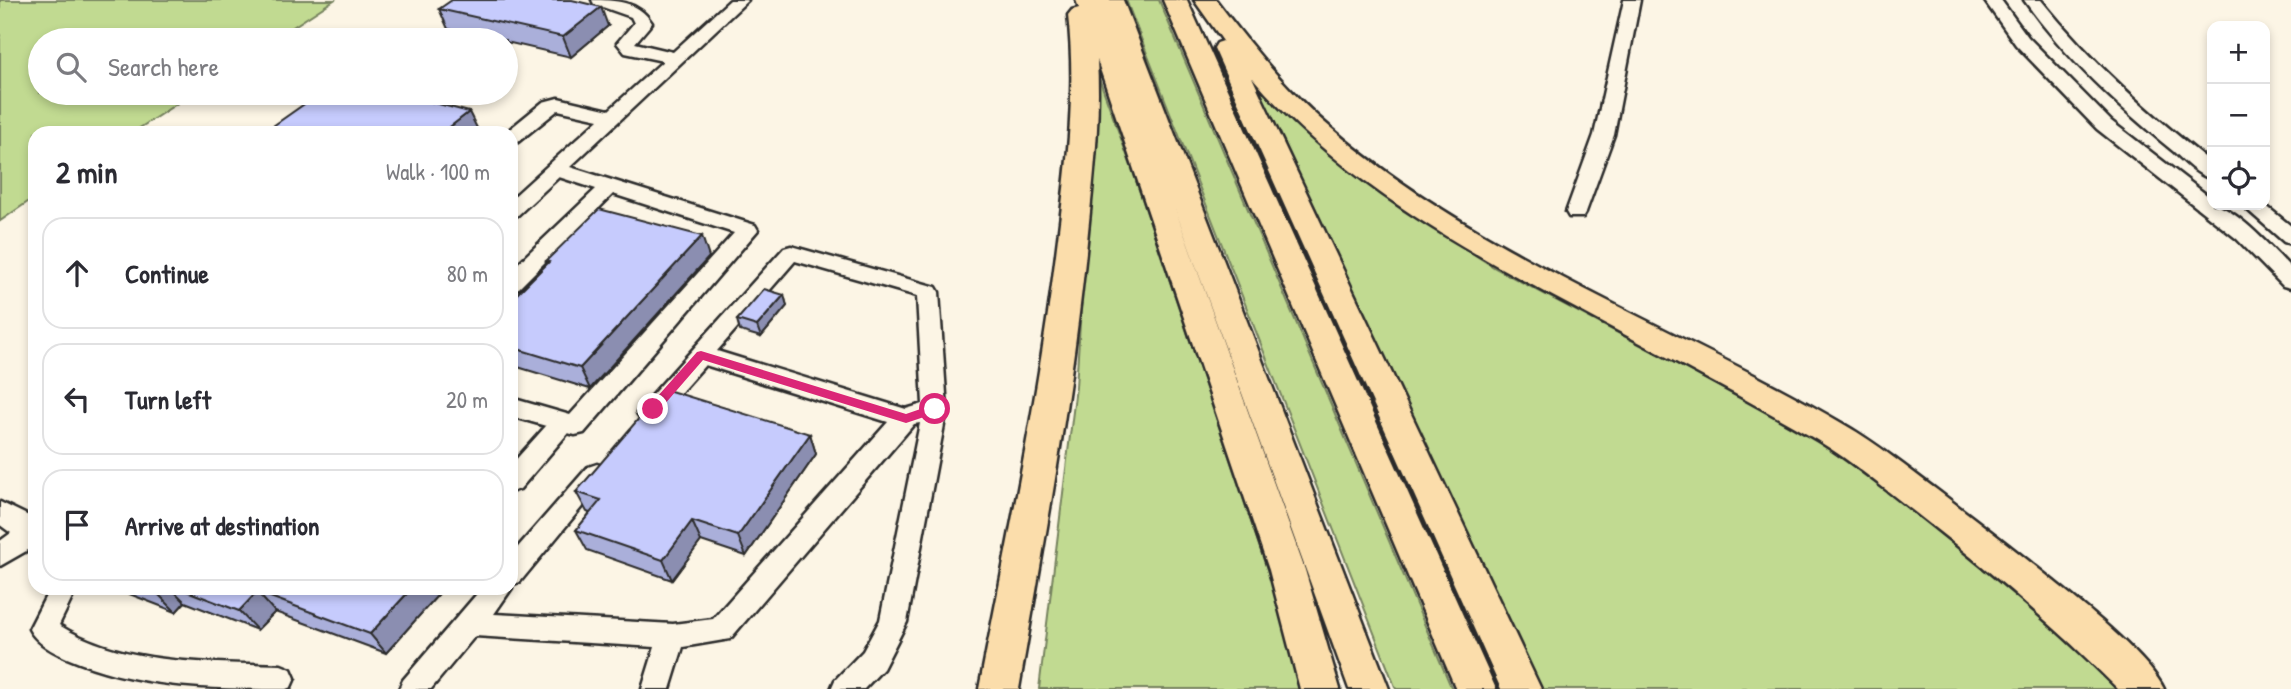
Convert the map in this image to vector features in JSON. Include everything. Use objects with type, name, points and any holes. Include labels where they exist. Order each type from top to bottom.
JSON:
[{"type":"highway","points":[[999,689],[1063,335],[1085,113],[1084,42],[1077,0]]},
{"type":"highway","points":[[1088,0],[1287,570],[1320,689]]},
{"type":"highway","points":[[1111,0],[1369,689]]},
{"type":"highway","points":[[1175,0],[1476,689]]},
{"type":"highway","points":[[1204,0],[1521,689]]},
{"type":"highway","points":[[1204,0],[1240,49],[1281,95],[1337,147],[1399,194],[1461,234],[1739,380],[1854,447],[1986,546],[2108,652],[2144,689]]},
{"type":"street","points":[[600,0],[638,14],[643,23],[626,43],[631,49],[676,58]]},
{"type":"street","points":[[518,203],[740,0]]},
{"type":"street","points":[[1576,212],[1604,135],[1632,0]]},
{"type":"street","points":[[1992,0],[2022,41],[2104,125],[2244,234],[2291,281]]},
{"type":"street","points":[[2032,0],[2090,68],[2138,114],[2207,169]]},
{"type":"street","points":[[518,132],[550,106],[558,104],[612,116]]},
{"type":"street","points":[[518,409],[575,426],[748,230],[555,169]]},
{"type":"street","points":[[518,276],[610,186]]},
{"type":"street","points":[[2258,210],[2291,237]]},
{"type":"street","points":[[635,430],[791,253],[928,292],[935,409],[893,622],[873,660],[845,689]]},
{"type":"street","points":[[701,355],[906,418]]},
{"type":"street","points":[[468,624],[673,636],[720,630],[906,418],[935,409]]},
{"type":"street","points":[[518,474],[564,423]]},
{"type":"street","points":[[518,566],[608,461]]},
{"type":"street","points":[[0,512],[28,529]]},
{"type":"street","points":[[0,555],[28,537]]},
{"type":"street","points":[[60,595],[43,629],[64,646],[131,669],[281,678]]},
{"type":"street","points":[[413,689],[493,595]]},
{"type":"street","points":[[656,689],[673,636]]},
{"type":"green space","points":[[0,0],[334,0],[291,28],[28,28],[28,105],[175,105],[143,126],[28,126],[28,202],[0,221]]},
{"type":"green space","points":[[1126,0],[1159,0],[1452,689],[1396,689]]},
{"type":"green space","points":[[1245,69],[1362,178],[1495,268],[1809,434],[1886,485],[1962,543],[2125,689],[1540,689]]},
{"type":"green space","points":[[1096,70],[1132,169],[1295,652],[1305,689],[1039,689],[1076,387]]},
{"type":"building","points":[[452,0],[572,0],[601,7],[563,37],[439,9]]},
{"type":"building","points":[[303,105],[442,105],[469,112],[451,126],[273,126]]},
{"type":"building","points":[[599,209],[702,236],[580,368],[518,349],[518,293],[549,262],[546,261]]},
{"type":"building","points":[[764,289],[784,295],[757,326],[737,320]]},
{"type":"building","points":[[664,389],[810,434],[738,536],[692,521],[663,560],[576,530],[601,500],[576,492]]},
{"type":"building","points":[[197,595],[254,595],[239,611]]},
{"type":"building","points":[[265,595],[406,595],[370,634]]},
{"type":"route","points":[[653,409],[701,355],[906,418],[935,409]]}]
